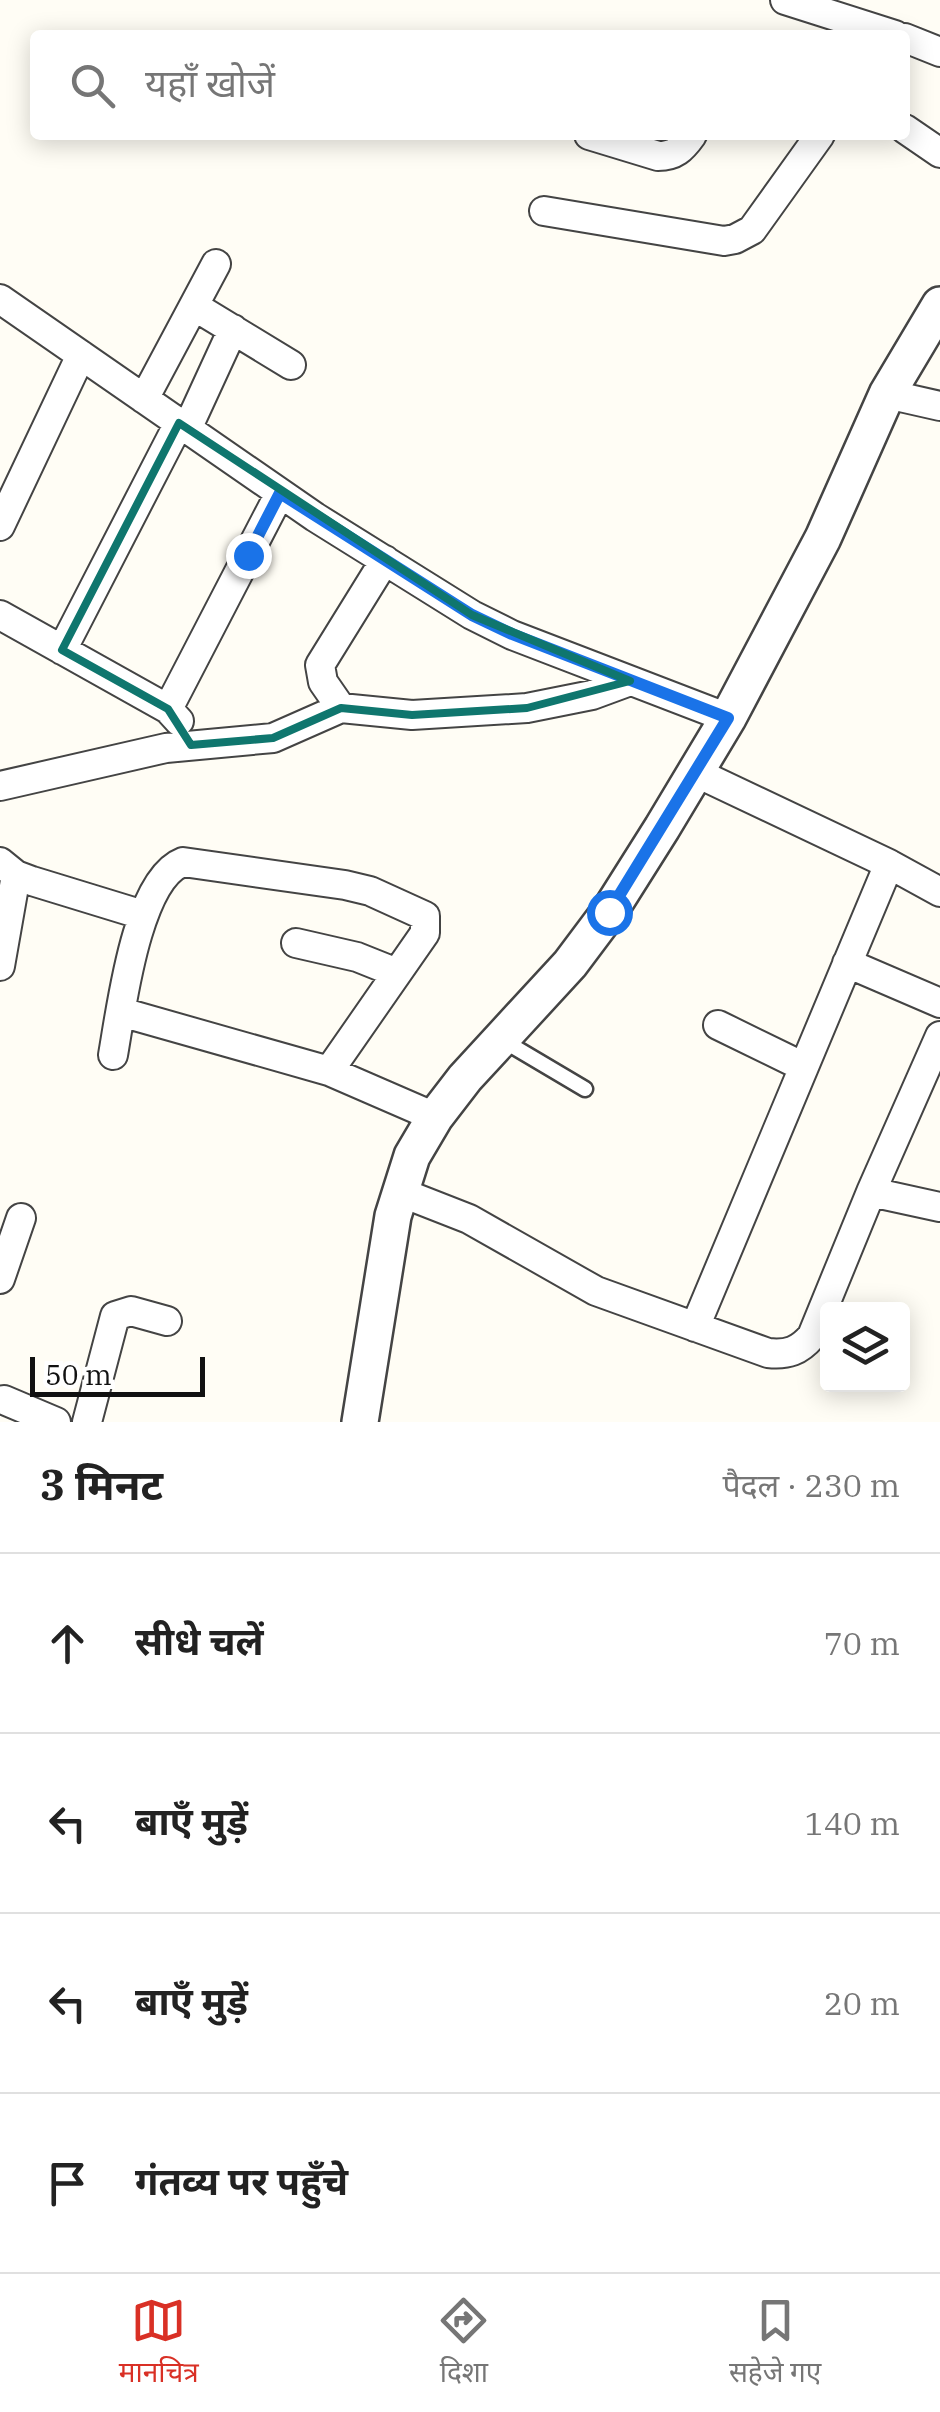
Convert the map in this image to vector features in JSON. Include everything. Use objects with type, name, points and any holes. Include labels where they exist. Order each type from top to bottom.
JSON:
[{"type":"street","points":[[785,0],[879,30]]},
{"type":"street","points":[[910,40],[940,52]]},
{"type":"street","points":[[910,132],[940,153]]},
{"type":"street","points":[[605,140],[668,156],[680,151],[688,140]]},
{"type":"street","points":[[544,211],[724,242],[736,240],[752,230],[808,140]]},
{"type":"street","points":[[144,399],[216,264]]},
{"type":"street","points":[[0,299],[280,493],[498,628],[728,718]]},
{"type":"street","points":[[194,306],[290,365]]},
{"type":"street","points":[[360,1422],[393,1216],[412,1156],[435,1117],[500,1038],[570,964],[609,912],[696,772],[823,538],[887,394],[940,306]]},
{"type":"street","points":[[62,650],[233,330]]},
{"type":"street","points":[[0,526],[81,354]]},
{"type":"street","points":[[887,394],[940,406]]},
{"type":"street","points":[[168,709],[280,493]]},
{"type":"street","points":[[330,712],[320,665],[385,560]]},
{"type":"street","points":[[0,615],[168,709],[192,745]]},
{"type":"street","points":[[0,786],[192,745],[274,738],[330,712],[412,715],[527,708],[592,695],[630,682]]},
{"type":"street","points":[[696,772],[940,892]]},
{"type":"street","points":[[113,1056],[132,952],[144,915],[168,872],[182,862],[346,885],[425,916],[424,934],[329,1071]]},
{"type":"street","points":[[695,1327],[889,864]]},
{"type":"street","points":[[0,966],[8,869],[144,915]]},
{"type":"street","points":[[296,944],[357,958],[397,973]]},
{"type":"street","points":[[847,963],[940,1003]]},
{"type":"street","points":[[120,1012],[329,1071],[435,1117]]},
{"type":"street","points":[[718,1025],[804,1067]]},
{"type":"street","points":[[400,1192],[469,1219],[596,1291],[768,1354],[784,1355],[800,1349],[812,1336],[940,1036]]},
{"type":"street","points":[[871,1192],[940,1207]]},
{"type":"street","points":[[0,1279],[21,1218]]},
{"type":"street","points":[[88,1422],[115,1316],[131,1311],[167,1321]]},
{"type":"street","points":[[4,1400],[56,1422]]},
{"type":"lane","points":[[500,1038],[585,1089]]},
{"type":"highlighted area","points":[[179,423],[472,615],[630,681],[527,708],[412,715],[341,708],[273,738],[191,745],[168,709],[62,650]]},
{"type":"route","points":[[248,555],[280,493],[472,615],[630,682],[728,718],[609,912]]}]
